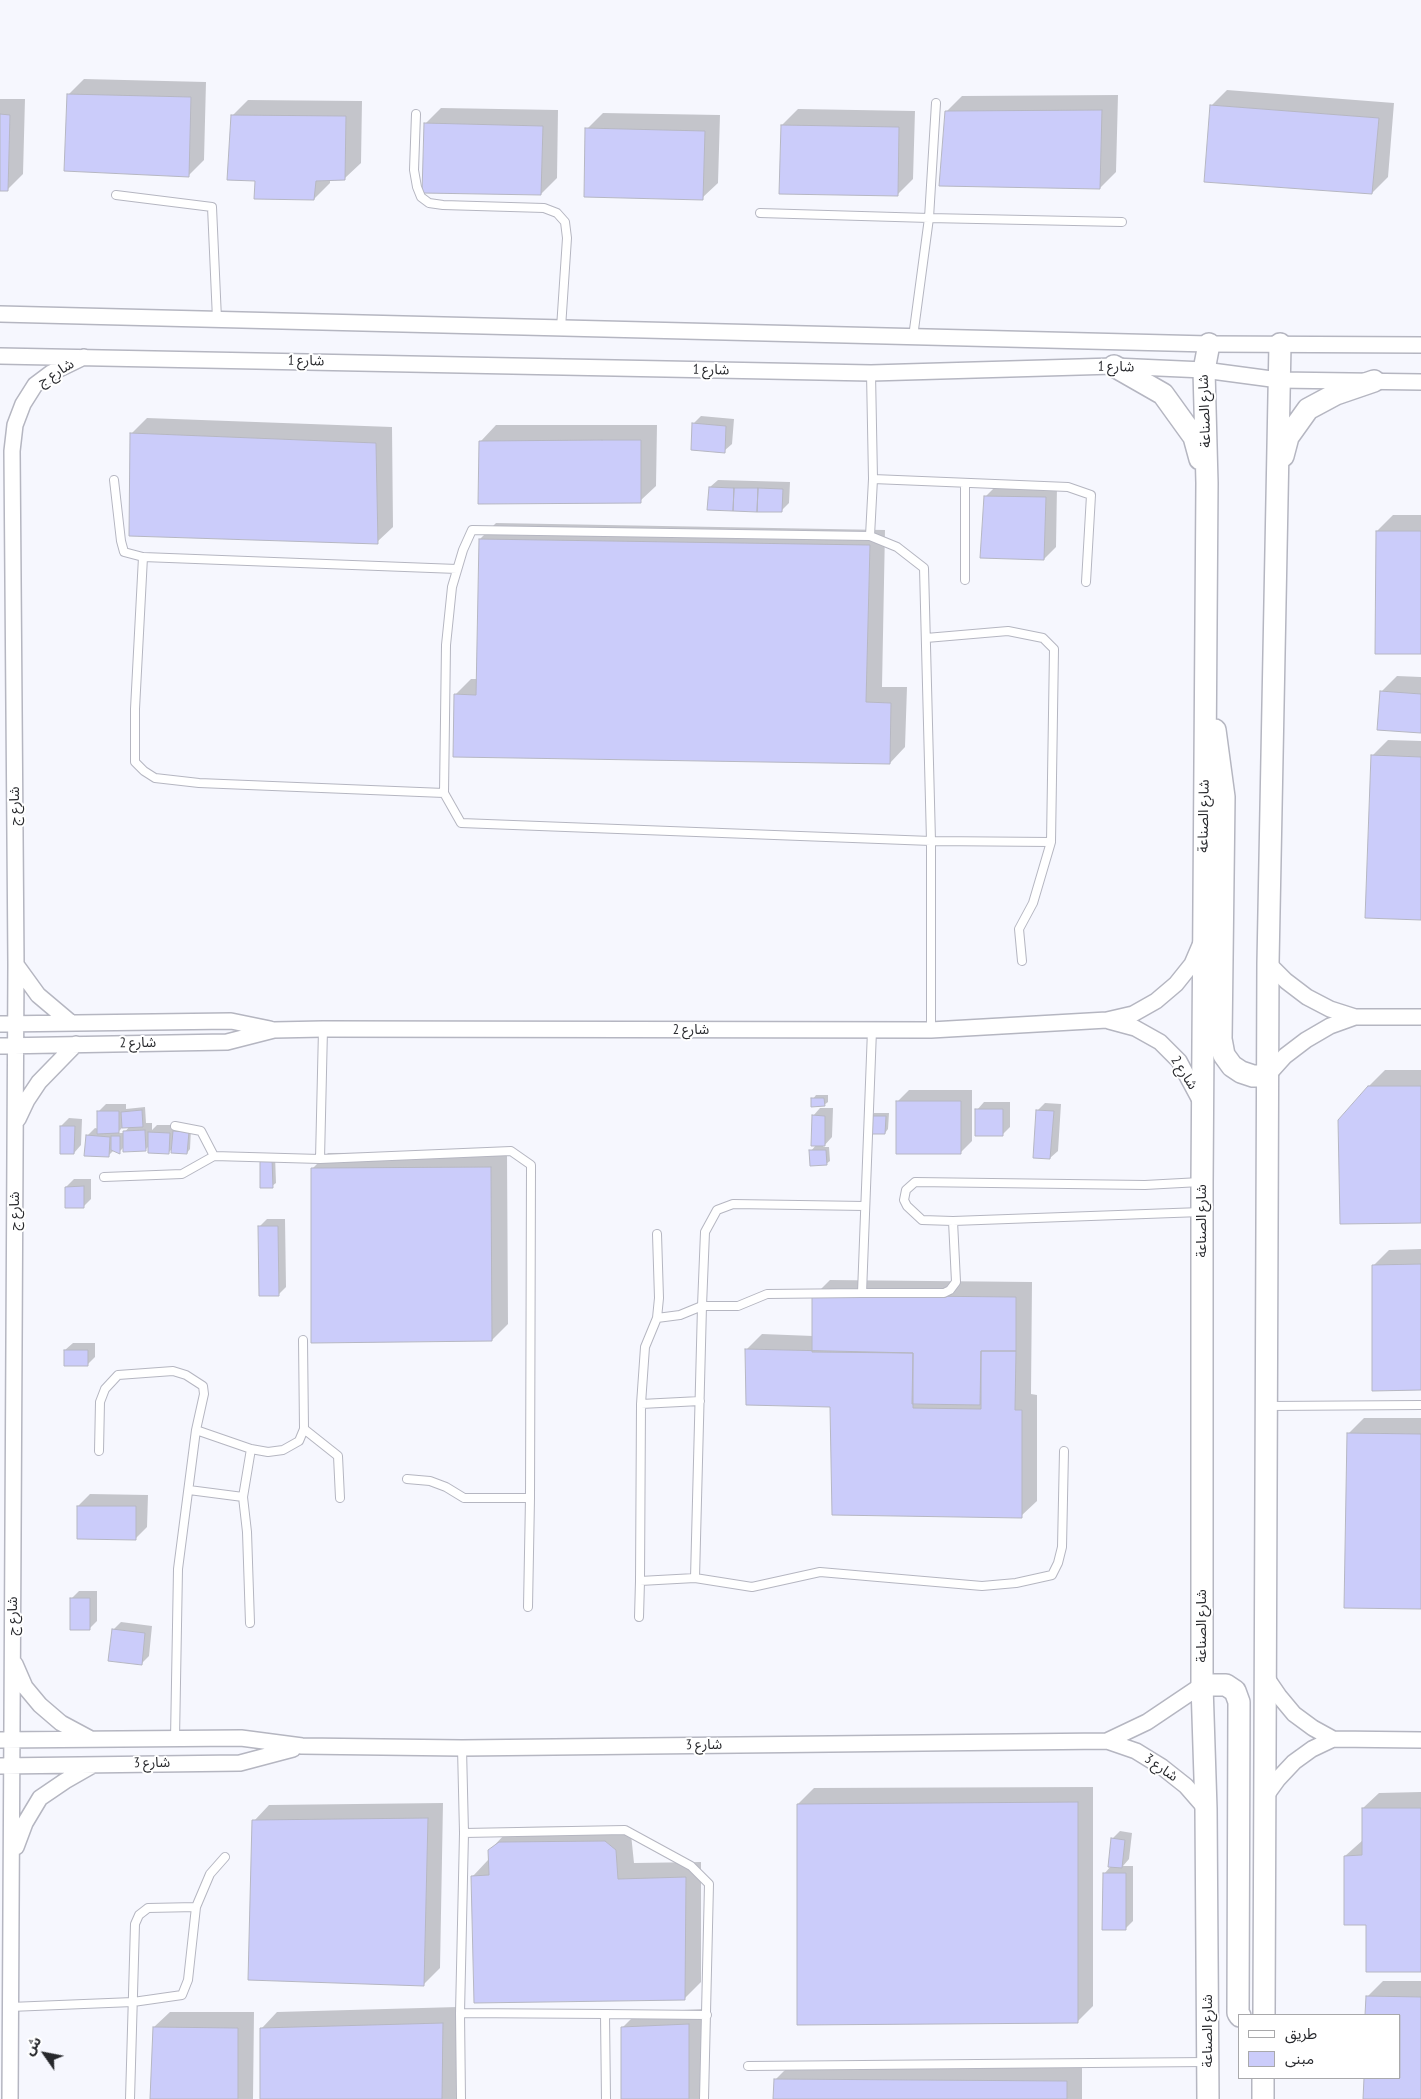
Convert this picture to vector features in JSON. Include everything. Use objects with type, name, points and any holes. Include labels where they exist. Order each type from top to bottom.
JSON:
[{"type":"street","name":"شارع 1","points":[[0,314],[1209,344],[1421,345]]},
{"type":"street","name":"شارع الصناعة","points":[[1208,2099],[1206,1809],[1202,1685],[1202,940],[1208,483],[1204,370],[1209,344]]},
{"type":"street","points":[[1264,2014],[1268,963],[1280,344]]},
{"type":"street","name":"شارع 1","points":[[0,356],[871,373],[1114,366],[1204,370],[1279,380],[1421,382]]},
{"type":"street","name":"شارع ج","points":[[10,2099],[12,1858],[6,1740],[13,1659],[16,1125],[12,451],[15,425],[23,404],[34,385],[51,373],[84,357]]},
{"type":"street","points":[[1114,366],[1163,394],[1194,436],[1208,483]]},
{"type":"street","points":[[1279,470],[1288,437],[1308,409],[1336,394],[1374,381]]},
{"type":"street","points":[[1206,691],[1217,737],[1224,797],[1221,1039],[1224,1055],[1232,1066],[1241,1072],[1253,1076],[1267,1076],[1285,1056],[1306,1040],[1330,1026],[1355,1017]]},
{"type":"street","name":"شارع 2","points":[[0,1024],[231,1021],[274,1030],[931,1030],[1107,1020],[1133,1014],[1156,1001],[1169,990],[1192,964],[1202,940]]},
{"type":"street","points":[[1268,963],[1286,981],[1307,996],[1330,1008],[1355,1017],[1421,1017]]},
{"type":"street","points":[[16,965],[38,995],[70,1022]]},
{"type":"street","name":"شارع 2","points":[[1107,1020],[1135,1028],[1160,1042],[1179,1061],[1202,1105]]},
{"type":"street","name":"شارع 2","points":[[0,1046],[227,1042],[274,1030]]},
{"type":"street","points":[[16,1125],[27,1100],[39,1082],[76,1044]]},
{"type":"street","points":[[13,1659],[25,1687],[40,1705],[61,1723],[90,1739]]},
{"type":"street","points":[[1266,1677],[1278,1696],[1294,1714],[1313,1728],[1333,1739]]},
{"type":"street","points":[[1202,1685],[1226,1685],[1235,1691],[1239,1702],[1239,2014]]},
{"type":"street","name":"شارع 3","points":[[1107,1741],[1147,1722],[1202,1685]]},
{"type":"street","name":"شارع 3","points":[[6,1740],[241,1738],[302,1746],[462,1748],[1107,1741],[1136,1751],[1162,1767],[1186,1786],[1206,1809]]},
{"type":"street","points":[[1265,1797],[1294,1762],[1312,1749],[1333,1739],[1421,1740]]},
{"type":"street","name":"شارع 3","points":[[6,1765],[240,1762],[302,1746]]},
{"type":"street","points":[[12,1858],[25,1823],[40,1798],[65,1781],[96,1764]]},
{"type":"street","points":[[1263,2079],[1263,2099]]},
{"type":"lane","points":[[913,336],[929,218],[936,103]]},
{"type":"lane","points":[[416,114],[414,170],[421,197],[429,203],[544,208],[557,214],[565,222],[566,256],[561,328]]},
{"type":"lane","points":[[116,196],[212,207],[217,319]]},
{"type":"lane","points":[[760,213],[1122,222]]},
{"type":"lane","points":[[870,536],[873,479],[871,373]]},
{"type":"lane","points":[[873,479],[1068,487],[1091,495],[1086,582]]},
{"type":"lane","points":[[114,480],[120,542],[124,552],[143,557],[457,569]]},
{"type":"lane","points":[[964,580],[965,483]]},
{"type":"lane","points":[[931,1030],[931,841],[924,568],[897,547],[870,536],[472,530],[452,586],[446,645],[444,793],[461,823],[931,841],[1051,842]]},
{"type":"lane","points":[[143,557],[135,709],[135,762],[144,771],[154,778],[199,783],[444,793]]},
{"type":"lane","points":[[926,638],[1008,631],[1043,638],[1054,649],[1051,842],[1033,903],[1019,930],[1022,961]]},
{"type":"lane","points":[[320,1159],[324,1029]]},
{"type":"lane","points":[[862,1293],[872,1030]]},
{"type":"lane","points":[[175,1126],[202,1131],[214,1156]]},
{"type":"lane","points":[[104,1177],[182,1174],[214,1156],[320,1159],[511,1151],[531,1164],[528,1607]]},
{"type":"lane","points":[[1202,1182],[1144,1185],[915,1182],[906,1190],[904,1200],[907,1206],[922,1220],[953,1221],[1202,1212]]},
{"type":"lane","points":[[695,1578],[705,1232],[717,1210],[733,1204],[865,1206]]},
{"type":"lane","points":[[657,1318],[680,1314],[702,1306],[738,1306],[767,1294],[944,1293],[950,1290],[956,1282],[953,1221]]},
{"type":"lane","points":[[639,1617],[641,1404],[645,1347],[657,1318],[659,1298],[657,1234]]},
{"type":"lane","points":[[196,1430],[251,1449],[268,1452],[283,1450],[299,1441],[304,1429],[303,1340]]},
{"type":"lane","points":[[99,1450],[100,1402],[105,1389],[118,1375],[173,1371],[186,1375],[203,1386],[204,1394],[196,1430],[178,1569],[176,1739]]},
{"type":"lane","points":[[641,1404],[700,1401]]},
{"type":"lane","points":[[1266,1406],[1421,1405]]},
{"type":"lane","points":[[304,1429],[338,1456],[340,1498]]},
{"type":"lane","points":[[250,1624],[247,1532],[243,1497],[251,1449]]},
{"type":"lane","points":[[640,1581],[695,1578],[752,1587],[820,1572],[982,1586],[1016,1583],[1052,1575],[1058,1563],[1062,1547],[1064,1451]]},
{"type":"lane","points":[[406,1479],[430,1481],[446,1487],[464,1498],[530,1498]]},
{"type":"lane","points":[[189,1490],[243,1497]]},
{"type":"lane","points":[[461,2099],[460,2013],[464,1833],[462,1748]]},
{"type":"lane","points":[[464,1833],[625,1830],[691,1866],[709,1884],[704,2099]]},
{"type":"lane","points":[[10,2007],[133,2002],[182,1995],[188,1980],[196,1907],[210,1874],[225,1857]]},
{"type":"lane","points":[[130,2099],[135,1924],[139,1914],[148,1908],[196,1907]]},
{"type":"lane","points":[[460,2013],[707,2015]]},
{"type":"lane","points":[[605,2014],[606,2099]]},
{"type":"lane","points":[[748,2066],[1208,2062]]},
{"type":"building","points":[[67,94],[191,97],[189,177],[64,171]]},
{"type":"building","points":[[1210,105],[1379,118],[1372,194],[1204,182]]},
{"type":"building","points":[[1102,110],[1100,189],[939,186],[945,111]]},
{"type":"building","points":[[0,114],[10,115],[8,191],[0,191]]},
{"type":"building","points":[[231,115],[346,116],[345,180],[316,181],[314,200],[254,199],[255,181],[227,180]]},
{"type":"building","points":[[424,123],[543,126],[541,195],[422,193]]},
{"type":"building","points":[[781,125],[899,127],[898,196],[779,194]]},
{"type":"building","points":[[585,128],[705,131],[703,200],[584,197]]},
{"type":"building","points":[[692,423],[726,426],[725,453],[691,450]]},
{"type":"building","points":[[130,433],[376,443],[378,544],[129,536]]},
{"type":"building","points":[[641,440],[641,503],[478,504],[479,441]]},
{"type":"building","points":[[709,487],[734,488],[733,511],[707,510]]},
{"type":"building","points":[[734,488],[758,488],[757,512],[733,511]]},
{"type":"building","points":[[758,488],[783,489],[782,512],[757,512]]},
{"type":"building","points":[[984,496],[1046,497],[1044,560],[980,558]]},
{"type":"building","points":[[1376,531],[1421,531],[1421,654],[1375,654]]},
{"type":"building","points":[[479,539],[870,545],[866,702],[891,703],[890,764],[453,757],[454,694],[476,695]]},
{"type":"building","points":[[1380,691],[1421,694],[1421,733],[1377,730]]},
{"type":"building","points":[[1371,755],[1421,757],[1421,920],[1365,918]]},
{"type":"building","points":[[1368,1086],[1421,1086],[1421,1223],[1340,1224],[1338,1120]]},
{"type":"building","points":[[811,1098],[824,1098],[825,1106],[811,1107]]},
{"type":"building","points":[[896,1101],[961,1101],[961,1154],[896,1154]]},
{"type":"building","points":[[975,1109],[1003,1109],[1003,1136],[975,1136]]},
{"type":"building","points":[[142,1110],[143,1127],[122,1128],[121,1112]]},
{"type":"building","points":[[1036,1110],[1054,1111],[1050,1159],[1033,1158]]},
{"type":"building","points":[[97,1111],[119,1111],[119,1133],[97,1134]]},
{"type":"building","points":[[812,1115],[825,1116],[825,1146],[811,1146]]},
{"type":"building","points":[[869,1116],[886,1116],[885,1134],[869,1134]]},
{"type":"building","points":[[60,1126],[75,1126],[74,1154],[60,1154]]},
{"type":"building","points":[[145,1130],[146,1151],[123,1152],[123,1131]]},
{"type":"building","points":[[173,1131],[189,1132],[187,1154],[171,1153]]},
{"type":"building","points":[[148,1132],[170,1133],[169,1154],[148,1153]]},
{"type":"building","points":[[86,1135],[110,1137],[109,1157],[84,1156]]},
{"type":"building","points":[[111,1136],[120,1136],[120,1154],[111,1150]]},
{"type":"building","points":[[809,1150],[826,1150],[827,1165],[810,1166]]},
{"type":"building","points":[[260,1158],[272,1158],[273,1188],[260,1188]]},
{"type":"building","points":[[491,1167],[492,1341],[311,1343],[311,1168]]},
{"type":"building","points":[[84,1186],[84,1208],[65,1208],[65,1187]]},
{"type":"building","points":[[258,1226],[278,1226],[279,1296],[259,1296]]},
{"type":"building","points":[[1421,1264],[1421,1390],[1372,1391],[1372,1265]]},
{"type":"building","points":[[812,1295],[1016,1297],[1016,1351],[981,1351],[980,1405],[912,1404],[913,1353],[812,1352]]},
{"type":"building","points":[[745,1349],[913,1353],[913,1408],[981,1409],[981,1351],[1016,1351],[1015,1410],[1022,1410],[1022,1518],[832,1515],[830,1407],[746,1405]]},
{"type":"building","points":[[64,1350],[88,1350],[88,1366],[64,1366]]},
{"type":"building","points":[[1347,1433],[1421,1434],[1421,1609],[1344,1608]]},
{"type":"building","points":[[77,1506],[136,1506],[136,1540],[77,1539]]},
{"type":"building","points":[[70,1598],[90,1598],[90,1630],[70,1630]]},
{"type":"building","points":[[112,1629],[145,1633],[142,1665],[108,1661]]},
{"type":"building","points":[[1078,1802],[1078,2023],[797,2025],[797,1804]]},
{"type":"building","points":[[1362,1808],[1421,1808],[1421,1972],[1366,1972],[1366,1925],[1344,1925],[1344,1856],[1362,1855]]},
{"type":"building","points":[[428,1818],[424,1986],[248,1980],[252,1820]]},
{"type":"building","points":[[1111,1838],[1125,1840],[1122,1868],[1108,1867]]},
{"type":"building","points":[[605,1841],[616,1850],[618,1879],[686,1877],[685,2000],[474,2003],[471,1876],[489,1875],[488,1850],[499,1842]]},
{"type":"building","points":[[1103,1873],[1126,1873],[1126,1930],[1102,1930]]},
{"type":"building","points":[[1366,1996],[1421,1997],[1421,2099],[1363,2099],[1364,2079],[1401,2079],[1401,2014],[1365,2014]]},
{"type":"building","points":[[443,2023],[442,2099],[260,2099],[260,2028]]},
{"type":"building","points":[[689,2024],[689,2099],[621,2099],[621,2027]]},
{"type":"building","points":[[153,2027],[238,2028],[238,2099],[150,2099]]},
{"type":"building","points":[[774,2079],[1067,2081],[1067,2099],[773,2099]]}]
